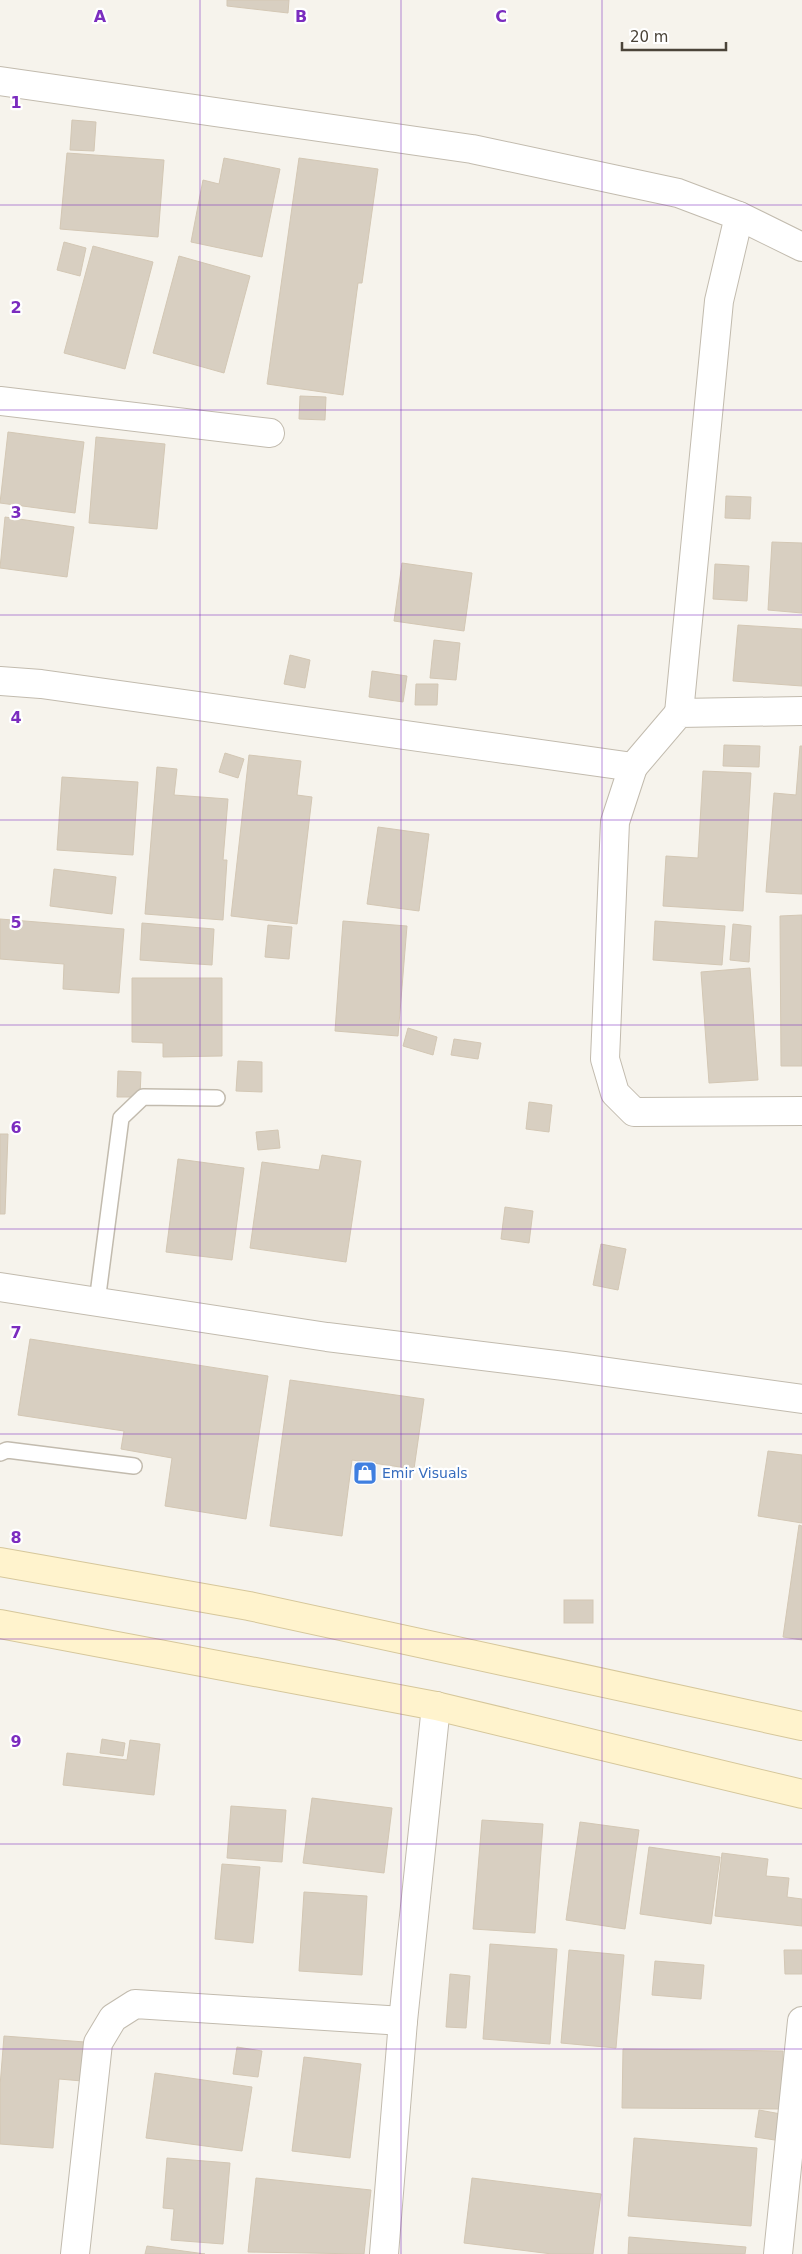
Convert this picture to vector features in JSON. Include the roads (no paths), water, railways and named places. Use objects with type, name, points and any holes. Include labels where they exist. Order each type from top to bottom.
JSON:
[{"type":"main road","points":[[0,1562],[249,1606],[802,1726]]},
{"type":"main road","points":[[0,1624],[436,1706],[802,1794]]},
{"type":"street","points":[[0,81],[472,148],[678,193],[739,216],[802,247]]},
{"type":"street","points":[[739,216],[719,301],[678,713],[633,767],[616,822],[605,1059],[615,1093],[634,1112],[802,1111]]},
{"type":"street","points":[[0,402],[270,434]]},
{"type":"street","points":[[0,681],[41,684],[633,767]]},
{"type":"street","points":[[678,713],[802,711]]},
{"type":"street","points":[[0,1286],[327,1337],[564,1366],[802,1399]]},
{"type":"street","points":[[384,2254],[403,2021],[436,1706]]},
{"type":"street","points":[[75,2254],[98,2043],[113,2018],[136,2004],[403,2021]]},
{"type":"street","points":[[778,2254],[799,2077],[802,2021]]},
{"type":"lane","points":[[97,1302],[121,1118],[143,1097],[217,1098]]},
{"type":"lane","points":[[0,1454],[7,1450],[134,1466]]},
{"type":"place","name":"Emir Visuals","points":[[365,1473]]}]
